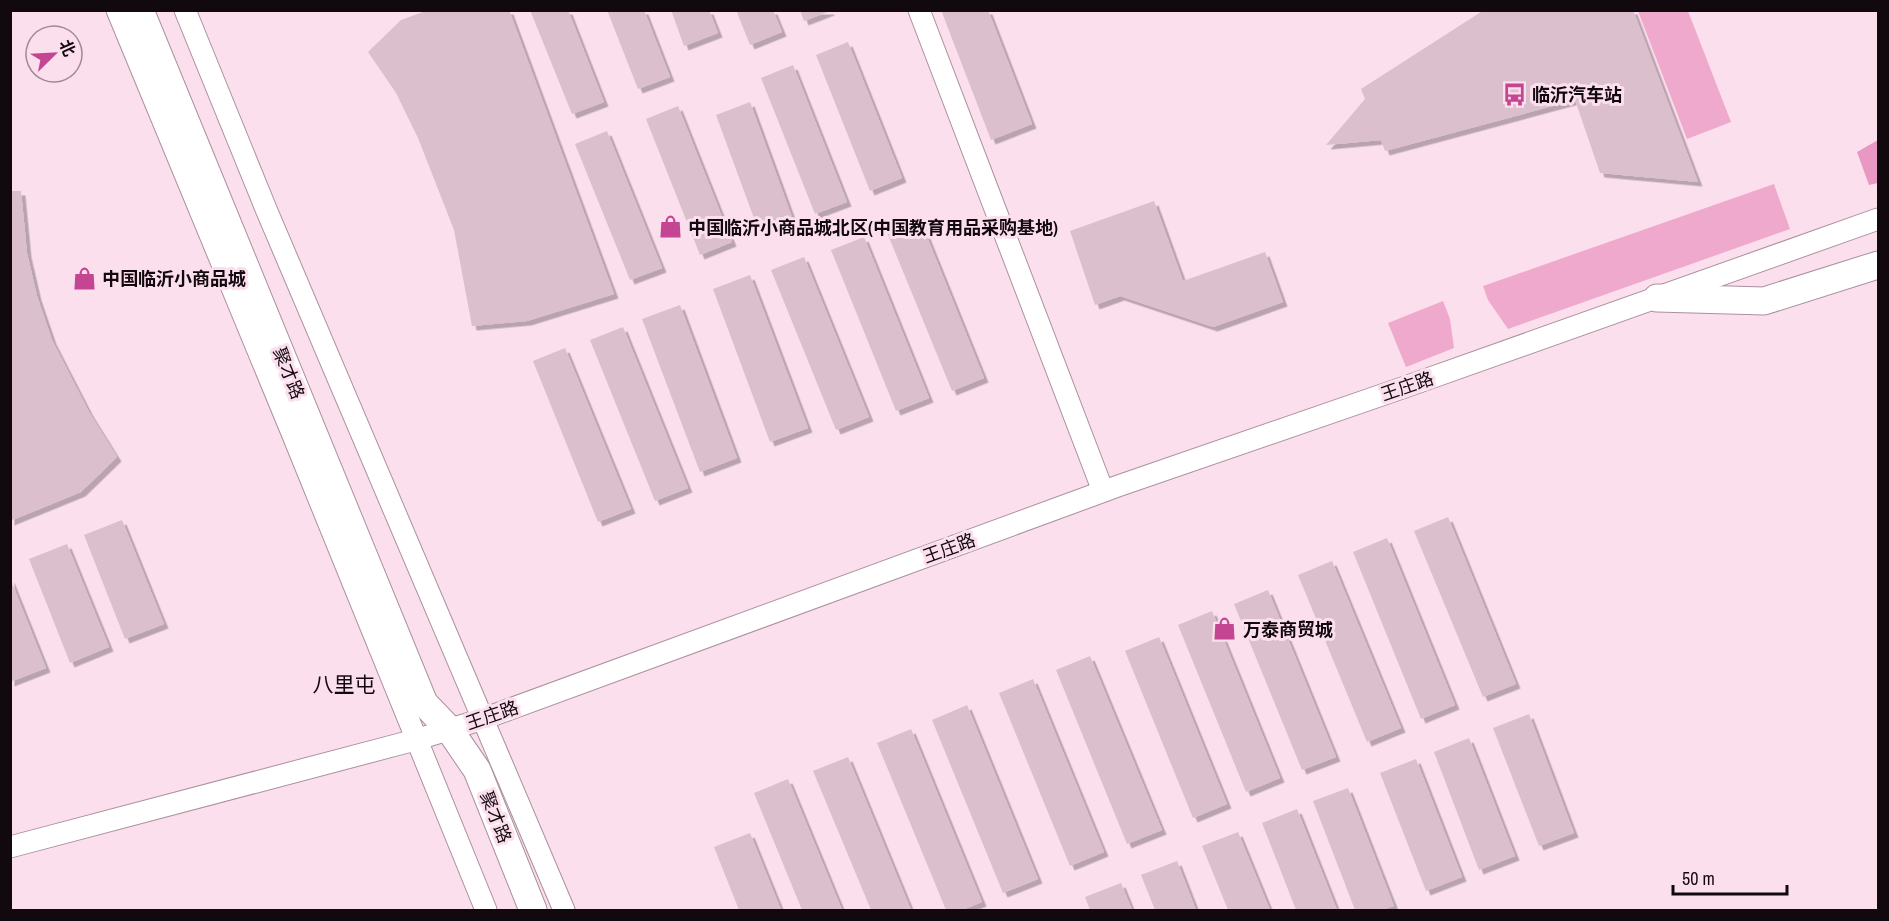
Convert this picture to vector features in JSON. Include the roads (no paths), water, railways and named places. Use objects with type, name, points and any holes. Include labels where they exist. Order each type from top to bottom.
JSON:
[{"type":"main road","name":"聚才路","points":[[140,10],[424,703],[448,729],[477,770],[533,910]]},
{"type":"main road","name":"聚才路","points":[[159,10],[440,697],[458,771],[514,910]]},
{"type":"main road","points":[[1657,297],[1764,301],[1878,265]]},
{"type":"street","points":[[117,10],[486,910]]},
{"type":"street","points":[[185,10],[266,209],[564,910]]},
{"type":"street","points":[[919,10],[1103,491]]},
{"type":"street","name":"王庄路","points":[[10,847],[415,740],[483,719],[1103,491],[1405,387],[1878,219]]},
{"type":"place","name":"临沂汽车站","points":[[1514,94]]},
{"type":"place","name":"中国临沂小商品城北区(中国教育用品采购基地)","points":[[670,227]]},
{"type":"place","name":"中国临沂小商品城","points":[[84,278]]},
{"type":"place","name":"万泰商贸城","points":[[1225,629]]},
{"type":"district","name":"八里屯","points":[[344,684]]}]
